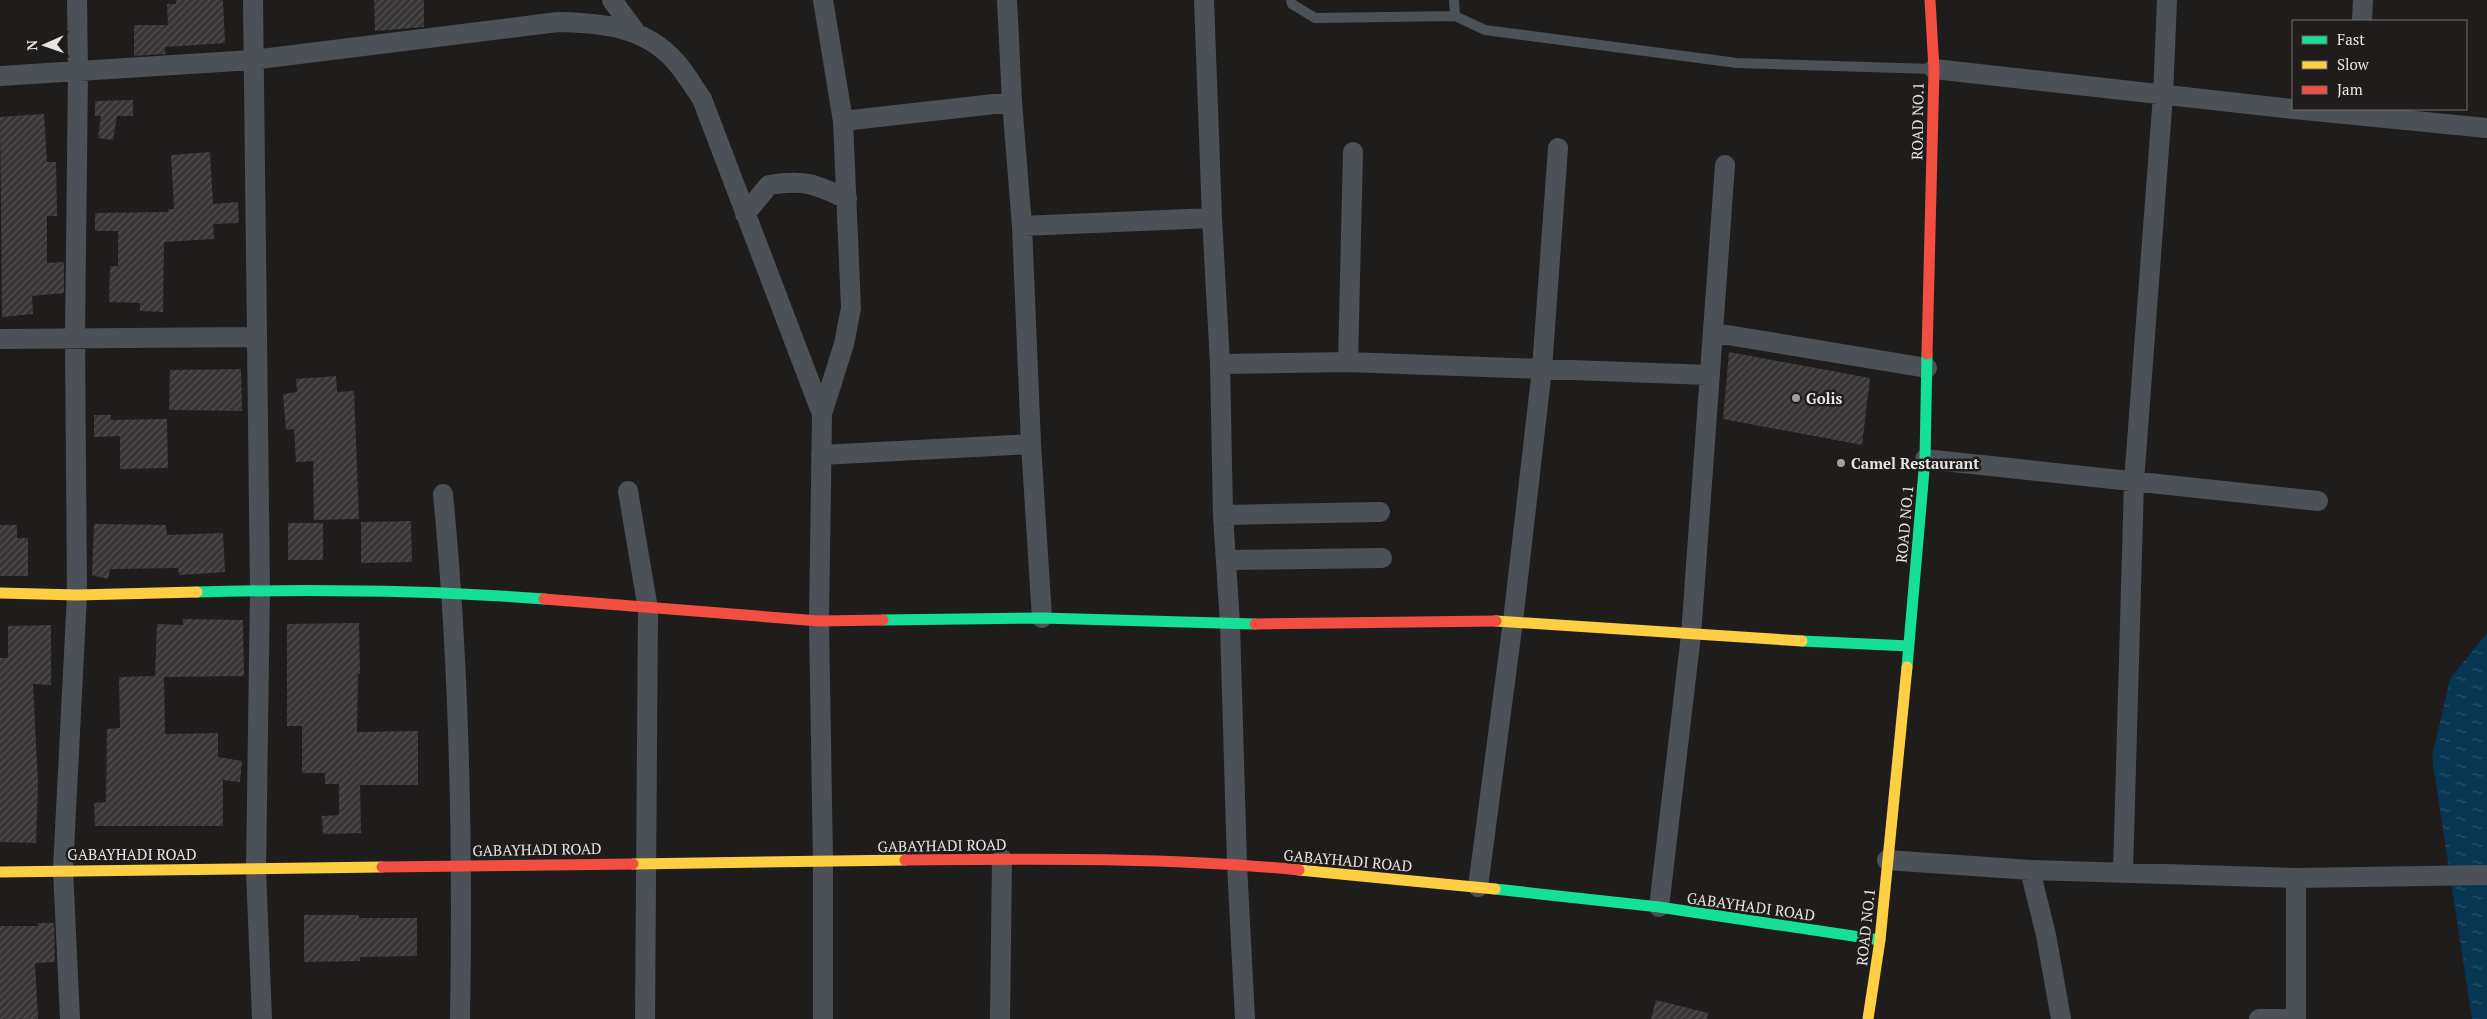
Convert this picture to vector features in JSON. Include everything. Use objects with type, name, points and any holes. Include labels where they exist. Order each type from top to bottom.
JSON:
[{"type":"main road","name":"ROAD NO.1","points":[[1868,1019],[1880,940],[1925,459],[1934,69],[1930,0]]},
{"type":"main road","points":[[0,593],[77,595],[260,590],[452,592],[648,609],[819,620],[1042,618],[1230,624],[1513,621],[1691,635],[1909,646]]},
{"type":"main road","name":"GABAYHADI ROAD","points":[[0,872],[63,869],[256,870],[647,862],[1002,859],[1237,864],[1478,887],[1659,907],[1880,940]]},
{"type":"street","points":[[70,1019],[63,869],[77,595],[75,337],[77,0]]},
{"type":"street","points":[[253,0],[255,337],[260,590],[256,870],[262,1019]]},
{"type":"street","points":[[612,0],[638,35]]},
{"type":"street","points":[[823,0],[843,121],[848,199],[851,308],[844,344],[822,414],[819,620],[823,862],[823,1019]]},
{"type":"street","points":[[1008,0],[1012,102],[1022,226],[1031,444],[1042,618]]},
{"type":"street","points":[[1204,0],[1212,218],[1220,364],[1223,515],[1230,624],[1237,864],[1245,1019]]},
{"type":"street","points":[[2123,872],[2134,482],[2163,95],[2167,0]]},
{"type":"street","points":[[2362,20],[2363,0]]},
{"type":"street","points":[[0,76],[252,60],[558,22],[611,25],[638,35],[655,44],[674,61],[702,99],[822,414]]},
{"type":"street","points":[[1934,69],[2292,109]]},
{"type":"street","points":[[843,121],[1012,102]]},
{"type":"street","points":[[2316,110],[2360,112],[2487,128]]},
{"type":"street","points":[[1478,887],[1513,621],[1542,369],[1558,148]]},
{"type":"street","points":[[1348,362],[1353,152]]},
{"type":"street","points":[[1659,907],[1691,635],[1709,375],[1715,333],[1725,165]]},
{"type":"street","points":[[745,214],[768,185],[790,182],[813,184],[848,199]]},
{"type":"street","points":[[1022,226],[1212,218]]},
{"type":"street","points":[[1715,333],[1927,368]]},
{"type":"street","points":[[0,339],[255,337]]},
{"type":"street","points":[[1220,364],[1348,362],[1709,375]]},
{"type":"street","points":[[821,454],[1031,444]]},
{"type":"street","points":[[1925,459],[2318,500]]},
{"type":"street","points":[[628,491],[648,609],[645,1019]]},
{"type":"street","points":[[443,494],[452,592],[462,865],[460,1019]]},
{"type":"street","points":[[1223,515],[1380,512]]},
{"type":"street","points":[[1226,560],[1382,558]]},
{"type":"street","points":[[1000,1019],[1002,859]]},
{"type":"street","points":[[1887,860],[2030,870],[2296,878],[2487,875]]},
{"type":"street","points":[[2030,870],[2046,936],[2061,1019]]},
{"type":"street","points":[[2259,1019],[2296,1018],[2296,878]]},
{"type":"lane","points":[[1291,0],[1292,4],[1315,18],[1455,16],[1485,30],[1737,63],[1934,69]]},
{"type":"lane","points":[[1454,0],[1455,16]]},
{"type":"water","points":[[2487,633],[2487,1019],[2472,1019],[2432,757],[2450,679]]},
{"type":"building","points":[[176,0],[223,0],[225,43],[165,47],[165,54],[134,56],[134,25],[168,25],[167,4],[176,4]]},
{"type":"building","points":[[374,0],[424,0],[424,27],[375,31]]},
{"type":"building","points":[[133,100],[133,116],[117,116],[113,140],[98,138],[101,116],[95,116],[95,101]]},
{"type":"building","points":[[44,114],[47,162],[56,162],[57,216],[47,216],[47,263],[64,262],[64,293],[32,296],[33,314],[2,317],[0,117]]},
{"type":"building","points":[[210,152],[213,204],[238,202],[239,223],[213,224],[214,239],[164,242],[163,312],[140,311],[140,303],[109,302],[110,266],[118,266],[118,231],[95,231],[95,213],[168,212],[168,209],[174,209],[171,155]]},
{"type":"building","name":"Golis","points":[[1729,352],[1870,378],[1862,445],[1723,419]]},
{"type":"building","points":[[241,369],[242,411],[169,410],[170,370]]},
{"type":"building","points":[[336,376],[337,392],[354,391],[359,519],[314,520],[313,461],[296,462],[294,429],[286,430],[283,394],[297,392],[296,379]]},
{"type":"building","points":[[94,415],[111,415],[111,420],[167,419],[168,468],[120,469],[120,436],[94,437]]},
{"type":"building","points":[[411,521],[412,562],[361,563],[361,522]]},
{"type":"building","points":[[288,523],[323,523],[323,560],[288,560]]},
{"type":"building","points":[[94,524],[166,525],[167,535],[223,533],[225,572],[179,575],[178,568],[110,569],[108,579],[92,575]]},
{"type":"building","points":[[0,525],[17,525],[17,538],[28,538],[28,576],[0,576]]},
{"type":"building","points":[[183,619],[243,620],[244,676],[164,677],[165,734],[218,733],[218,757],[242,761],[240,782],[223,780],[223,826],[95,826],[94,803],[106,802],[107,729],[120,728],[119,677],[155,676],[157,624],[183,625]]},
{"type":"building","points":[[359,623],[360,674],[358,674],[357,732],[418,731],[418,785],[360,785],[361,833],[323,834],[322,816],[339,815],[339,784],[325,784],[325,773],[302,773],[302,726],[287,726],[287,624]]},
{"type":"building","points":[[51,625],[51,685],[33,684],[38,783],[36,843],[0,842],[0,658],[8,658],[8,626]]},
{"type":"building","points":[[304,915],[359,915],[359,918],[417,918],[417,956],[360,957],[360,961],[304,962]]},
{"type":"building","points":[[38,923],[54,923],[55,962],[35,963],[38,1019],[0,1019],[0,926],[38,926]]},
{"type":"building","points":[[1656,1000],[1708,1013],[1707,1019],[1651,1019]]},
{"type":"traffic: fast","points":[[1907,667],[1925,459],[1927,354]]},
{"type":"traffic: fast","points":[[197,592],[370,591],[544,599]]},
{"type":"traffic: fast","points":[[883,620],[1042,618],[1255,624]]},
{"type":"traffic: fast","points":[[1802,641],[1909,646]]},
{"type":"traffic: fast","points":[[1495,889],[1659,907],[1880,940]]},
{"type":"traffic: slow","points":[[0,593],[77,595],[197,592]]},
{"type":"traffic: slow","points":[[1496,621],[1802,641]]},
{"type":"traffic: slow","points":[[1868,1019],[1880,940],[1907,667]]},
{"type":"traffic: slow","points":[[633,864],[905,860]]},
{"type":"traffic: slow","points":[[0,872],[382,867]]},
{"type":"traffic: slow","points":[[1299,870],[1495,889]]},
{"type":"traffic: jam","points":[[1927,354],[1934,69],[1930,0]]},
{"type":"traffic: jam","points":[[544,599],[819,621],[883,620]]},
{"type":"traffic: jam","points":[[1255,624],[1496,621]]},
{"type":"traffic: jam","points":[[905,860],[1053,859],[1152,861],[1299,870]]},
{"type":"traffic: jam","points":[[382,867],[633,864]]},
{"type":"place","name":"Golis","points":[[1796,398]]},
{"type":"place","name":"Camel Restaurant","points":[[1841,463]]}]
